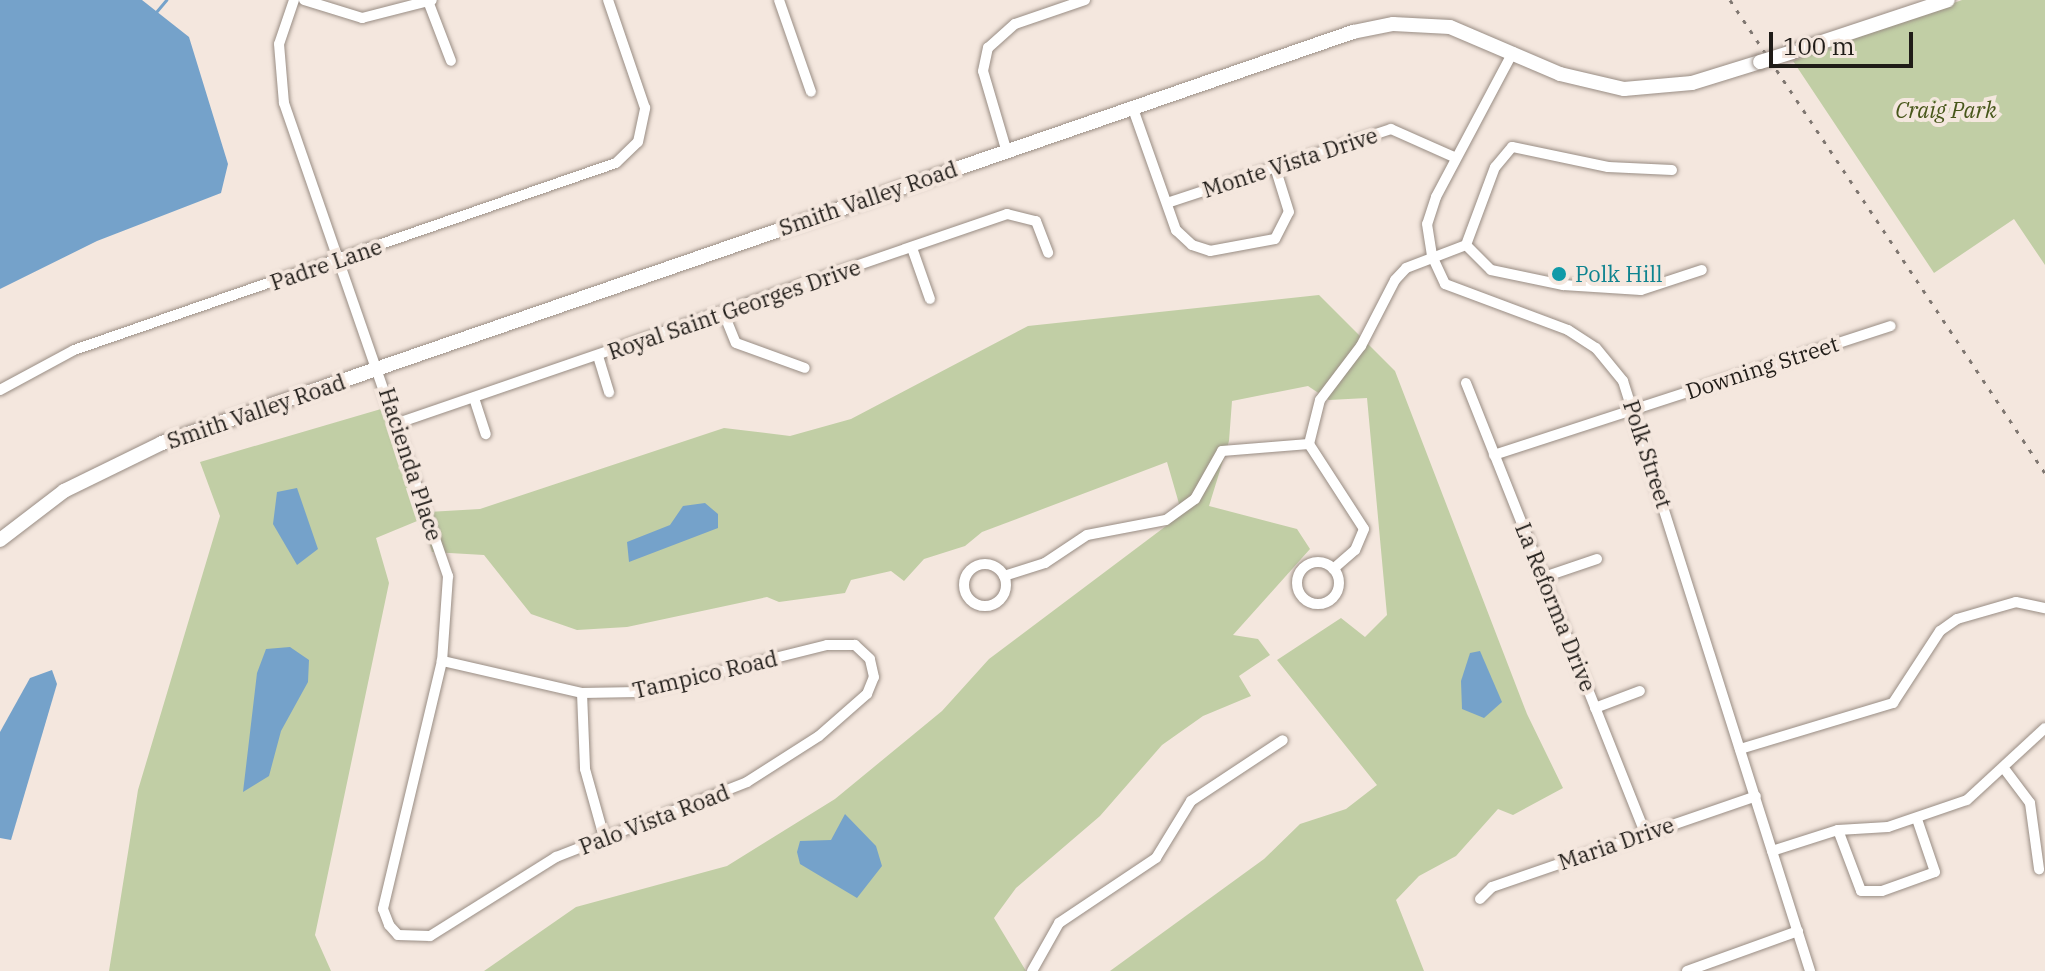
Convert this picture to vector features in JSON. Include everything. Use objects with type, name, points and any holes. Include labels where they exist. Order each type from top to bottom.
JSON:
[{"type":"main road","name":"Smith Valley Road","points":[[0,540],[64,491],[135,454],[1006,149],[1393,24],[1450,27],[1560,74],[1624,89],[1692,83],[1948,0]]},
{"type":"street","name":"Hacienda Place","points":[[294,0],[279,44],[284,103],[341,258],[448,576],[442,661],[383,909],[398,935]]},
{"type":"street","points":[[304,0],[362,18],[430,1],[451,61]]},
{"type":"street","name":"Padre Lane","points":[[0,390],[74,350],[616,163],[631,153],[642,129],[643,97],[608,0]]},
{"type":"street","points":[[779,0],[811,92]]},
{"type":"street","points":[[1006,149],[983,71],[988,48],[1015,24],[1085,0]]},
{"type":"street","points":[[1432,256],[1427,224],[1456,158],[1513,52]]},
{"type":"street","points":[[1132,106],[1176,230],[1201,248],[1275,239],[1289,212],[1275,167]]},
{"type":"street","name":"Monte Vista Drive","points":[[1167,203],[1391,129],[1456,158]]},
{"type":"street","points":[[1466,245],[1495,167],[1512,147],[1608,167],[1672,170]]},
{"type":"street","name":"Royal Saint Georges Drive","points":[[398,423],[1017,213],[1036,221],[1048,253]]},
{"type":"street","points":[[1333,569],[1315,562],[1303,568],[1297,580],[1303,598],[1322,604],[1333,597],[1333,569],[1355,550],[1364,529],[1309,444],[1320,400],[1361,346],[1395,280],[1432,256],[1466,245]]},
{"type":"street","points":[[1466,245],[1491,270],[1563,285],[1641,290],[1702,270]]},
{"type":"street","points":[[912,248],[930,299]]},
{"type":"street","name":"Polk Street","points":[[1432,256],[1445,284],[1568,330],[1596,348],[1623,381],[1810,971]]},
{"type":"street","points":[[724,314],[736,343],[805,368]]},
{"type":"street","name":"Downing Street","points":[[1494,455],[1891,326]]},
{"type":"street","points":[[598,356],[609,392]]},
{"type":"street","name":"La Reforma Drive","points":[[1466,383],[1645,833]]},
{"type":"street","points":[[474,398],[486,434]]},
{"type":"street","points":[[1004,576],[1045,563],[1087,535],[1166,520],[1195,499],[1222,451],[1309,444]]},
{"type":"street","points":[[1544,577],[1597,559]]},
{"type":"street","points":[[988,564],[1004,576],[998,602],[977,605],[966,596],[963,582],[975,566],[988,564]]},
{"type":"street","points":[[1740,749],[1893,703],[1940,631],[1957,619],[2016,602],[2045,608]]},
{"type":"street","name":"Tampico Road","points":[[442,661],[582,693],[639,692],[827,645],[855,645],[870,659]]},
{"type":"street","name":"Palo Vista Road","points":[[398,935],[430,936],[496,891],[604,837],[747,782],[819,736],[867,694],[874,677],[870,659]]},
{"type":"street","points":[[1595,708],[1640,691]]},
{"type":"street","points":[[582,693],[585,769],[604,837]]},
{"type":"street","points":[[1772,851],[1838,830],[1917,819],[1967,800],[2006,771],[2045,728]]},
{"type":"street","points":[[1032,971],[1059,923],[1156,858],[1191,801],[1283,740]]},
{"type":"street","points":[[2006,771],[2030,803],[2039,869]]},
{"type":"street","name":"Maria Drive","points":[[1480,899],[1492,887],[1756,796]]},
{"type":"street","points":[[1838,830],[1861,891],[1882,891],[1935,872],[1917,819]]},
{"type":"street","points":[[1687,971],[1798,931]]},
{"type":"green space","name":"Craig Park","points":[[1962,0],[2045,0],[2045,265],[2014,219],[1934,273],[1793,61]]},
{"type":"green space","points":[[1319,295],[1395,371],[1527,714],[1563,788],[1513,815],[1498,809],[1456,856],[1419,876],[1396,900],[1424,971],[1110,971],[1264,859],[1300,824],[1346,809],[1377,785],[1277,660],[1341,618],[1365,637],[1387,615],[1367,398],[1329,400],[1308,386],[1232,401],[1229,441],[1209,506],[1297,529],[1310,549],[1233,635],[1258,639],[1270,655],[1239,676],[1251,696],[1203,716],[1162,745],[1100,816],[1016,888],[994,918],[1026,971],[484,971],[576,907],[727,866],[835,799],[942,711],[989,659],[1182,514],[1167,462],[982,532],[965,546],[924,559],[904,581],[891,571],[851,580],[845,593],[779,602],[767,597],[627,627],[577,630],[531,614],[484,555],[432,552],[422,519],[376,538],[389,583],[315,935],[331,971],[109,971],[138,790],[220,516],[200,462],[381,409],[428,512],[480,509],[724,428],[790,436],[851,419],[1028,326]]},
{"type":"water","points":[[0,0],[142,0],[189,37],[228,164],[221,193],[97,241],[0,289]]},
{"type":"water","points":[[297,488],[318,549],[297,565],[273,524],[277,492]]},
{"type":"water","points":[[705,503],[718,514],[718,528],[629,562],[627,542],[670,525],[683,506]]},
{"type":"water","points":[[290,647],[309,660],[308,682],[281,731],[269,776],[243,792],[257,673],[266,649]]},
{"type":"water","points":[[1480,651],[1502,702],[1484,718],[1462,709],[1461,681],[1470,653]]},
{"type":"water","points":[[52,670],[57,684],[11,840],[0,838],[0,732],[30,678]]},
{"type":"water","points":[[845,814],[876,846],[882,866],[857,898],[800,864],[797,852],[800,841],[831,840]]},
{"type":"waterway","points":[[156,12],[166,0]]},
{"type":"railway","points":[[1730,0],[2045,473]]},
{"type":"place","name":"Polk Hill","points":[[1559,274]]}]
